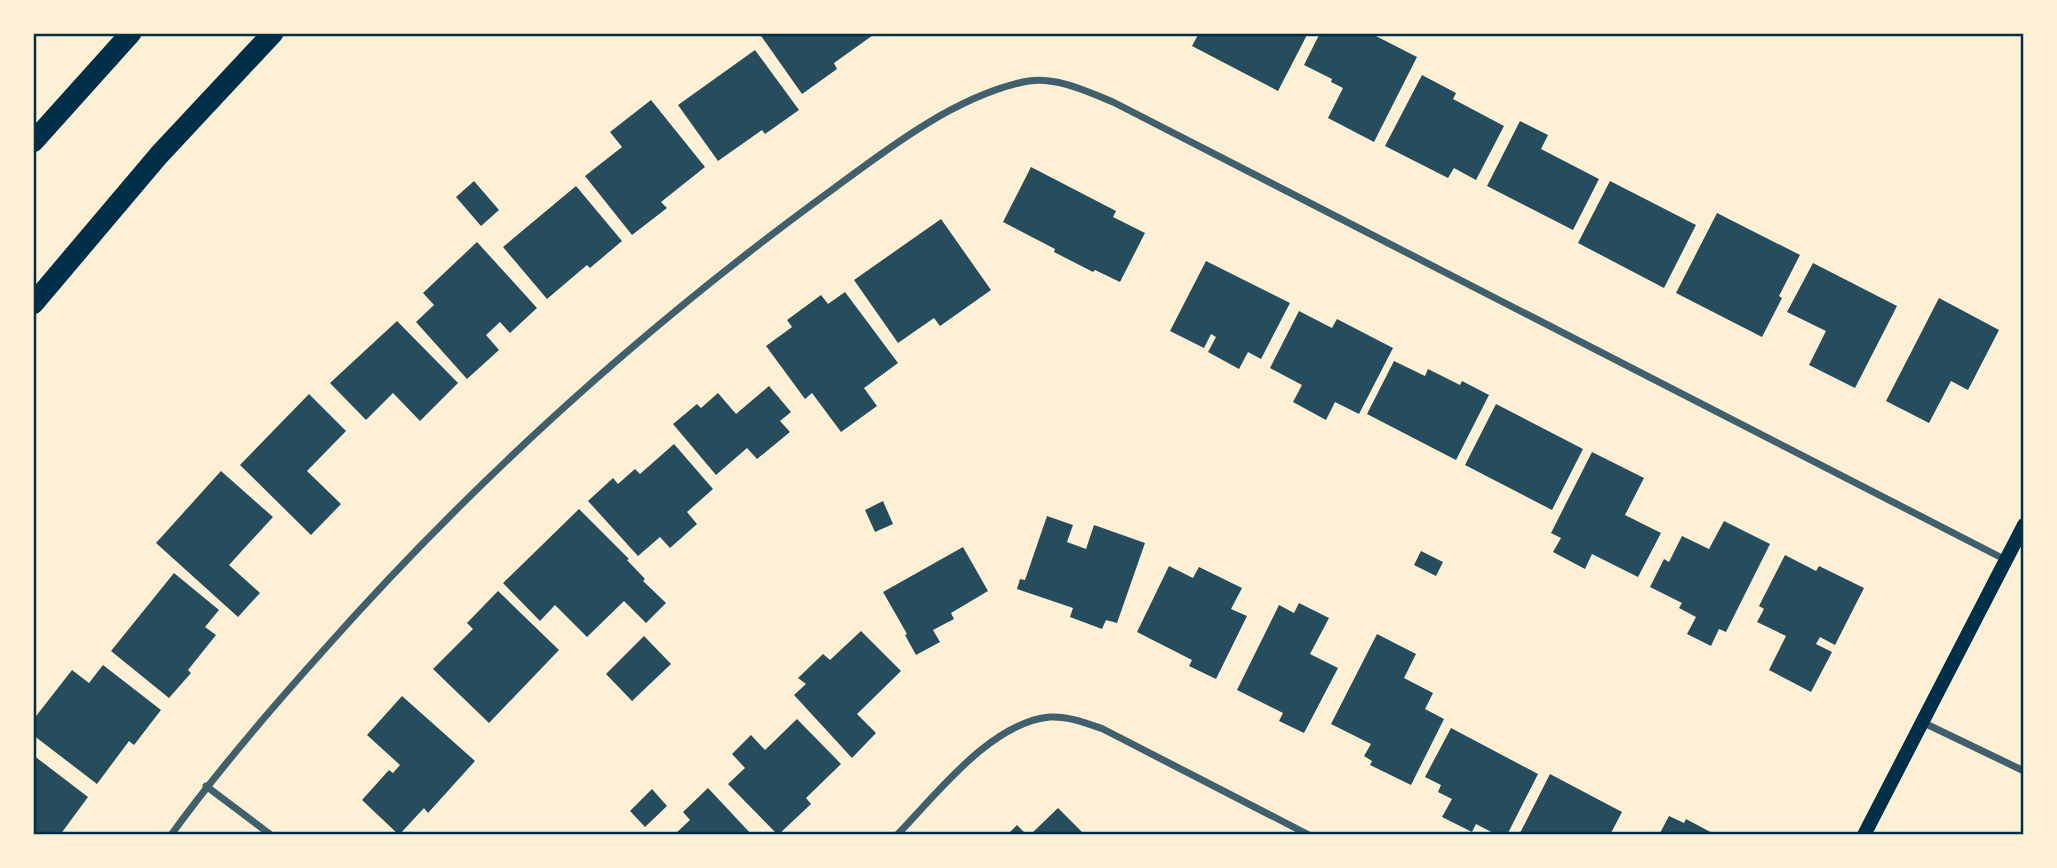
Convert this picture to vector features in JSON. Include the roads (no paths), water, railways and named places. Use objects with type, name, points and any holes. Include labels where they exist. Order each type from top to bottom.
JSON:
[{"type":"highway","points":[[33,142],[131,33]]},
{"type":"highway","points":[[33,304],[159,155],[273,33]]},
{"type":"main road","points":[[1864,835],[2024,525]]},
{"type":"street","points":[[172,835],[206,786],[370,597],[484,482],[598,375],[740,258],[859,171],[944,113],[983,93],[1027,81],[1069,84],[1113,102],[2006,560]]},
{"type":"street","points":[[897,835],[982,748],[1004,732],[1050,717],[1076,719],[1102,729],[1309,835]]},
{"type":"street","points":[[1922,722],[2024,771]]},
{"type":"street","points":[[206,786],[271,835]]}]
